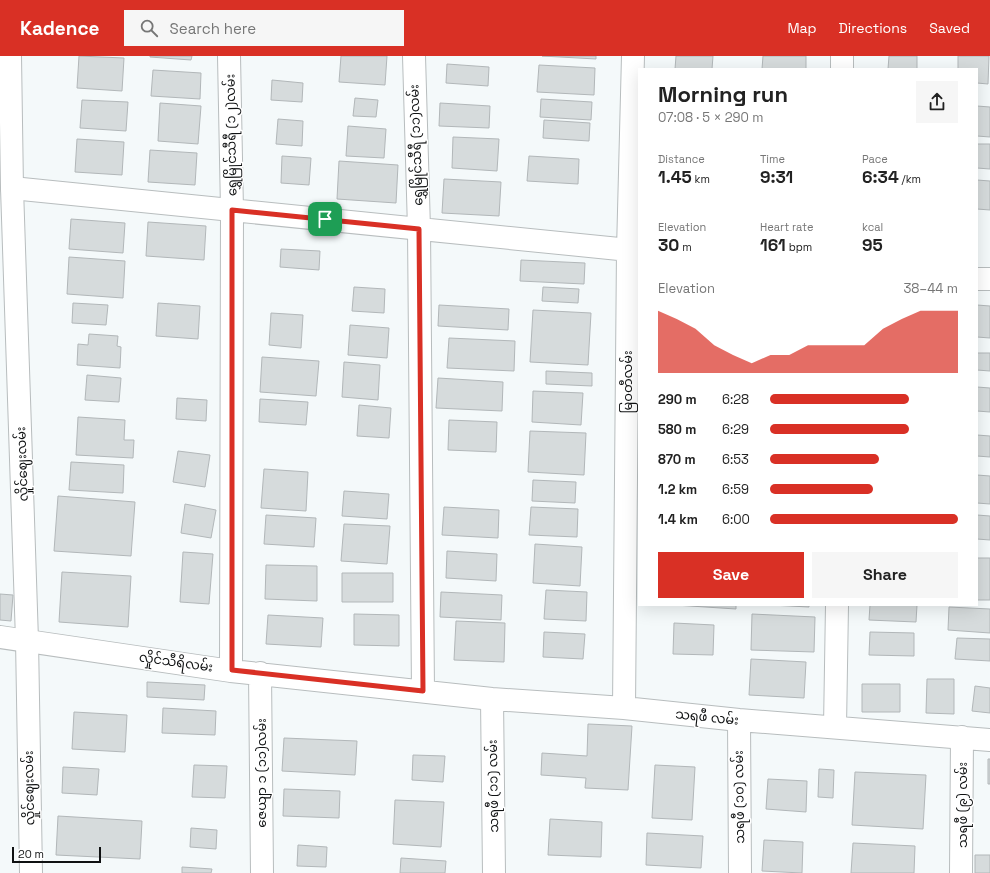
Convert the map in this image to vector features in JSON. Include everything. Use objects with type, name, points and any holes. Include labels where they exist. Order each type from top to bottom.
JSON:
[{"type":"street","name":"လှိုင်ဈေးလမ်း","points":[[10,56],[12,188],[27,640],[31,873]]},
{"type":"street","name":"ရွှေမြိုင်သီရီ (၁၂)လမ်း","points":[[229,56],[232,210],[232,670]]},
{"type":"street","name":"ရွှေမြိုင်သီရီ (၁၁)လမ်း","points":[[414,56],[419,229],[423,691]]},
{"type":"street","name":"မြဝတီလမ်း","points":[[624,708],[634,250],[633,56]]},
{"type":"street","points":[[842,56],[842,68]]},
{"type":"street","points":[[12,188],[634,250]]},
{"type":"street","points":[[978,279],[990,280]]},
{"type":"street","points":[[835,727],[836,606]]},
{"type":"street","name":"လှိုင်သီရိလမ်း","points":[[0,637],[260,674],[423,691]]},
{"type":"street","name":"ဇေယျာ ၁ (၁၁)လမ်း","points":[[260,674],[262,873]]},
{"type":"street","name":"သရဖီ လမ်း","points":[[423,691],[492,699],[624,708],[739,720],[990,740]]},
{"type":"street","name":"သရဖီ (၁၁) လမ်း","points":[[492,699],[494,873]]},
{"type":"street","name":"သရဖီ (၁၀) လမ်း","points":[[739,720],[740,873]]},
{"type":"street","name":"သရဖီ (၉) လမ်း","points":[[961,873],[962,737]]},
{"type":"building","points":[[79,56],[124,58],[122,91],[77,88]]},
{"type":"building","points":[[150,56],[192,56],[191,60]]},
{"type":"building","points":[[341,56],[387,56],[385,85],[339,82]]},
{"type":"building","points":[[542,56],[596,56],[596,59]]},
{"type":"building","points":[[676,56],[713,56],[712,68],[675,68]]},
{"type":"building","points":[[763,56],[806,56],[806,68],[762,68]]},
{"type":"building","points":[[889,56],[917,56],[917,68],[888,68]]},
{"type":"building","points":[[958,56],[989,56],[988,84],[978,83],[978,68],[958,68]]},
{"type":"building","points":[[447,64],[489,67],[488,86],[446,83]]},
{"type":"building","points":[[539,65],[595,68],[594,95],[537,92]]},
{"type":"building","points":[[153,70],[201,73],[200,99],[151,96]]},
{"type":"building","points":[[272,80],[303,83],[302,102],[271,100]]},
{"type":"building","points":[[355,98],[378,100],[376,117],[353,116]]},
{"type":"building","points":[[541,99],[592,102],[591,120],[540,117]]},
{"type":"building","points":[[82,100],[128,102],[126,131],[80,128]]},
{"type":"building","points":[[160,103],[201,106],[198,144],[158,141]]},
{"type":"building","points":[[440,103],[490,106],[489,128],[439,126]]},
{"type":"building","points":[[978,106],[990,107],[990,137],[978,136]]},
{"type":"building","points":[[278,119],[303,121],[302,146],[276,144]]},
{"type":"building","points":[[544,120],[590,123],[589,141],[543,138]]},
{"type":"building","points":[[348,126],[386,129],[384,158],[346,156]]},
{"type":"building","points":[[453,137],[499,139],[497,171],[452,168]]},
{"type":"building","points":[[77,139],[124,142],[122,175],[75,172]]},
{"type":"building","points":[[978,144],[990,144],[990,169],[978,168]]},
{"type":"building","points":[[150,150],[197,153],[195,185],[148,182]]},
{"type":"building","points":[[282,156],[311,158],[309,185],[281,183]]},
{"type":"building","points":[[529,156],[579,159],[578,184],[527,181]]},
{"type":"building","points":[[339,161],[398,165],[396,203],[337,199]]},
{"type":"building","points":[[444,179],[501,182],[499,216],[442,213]]},
{"type":"building","points":[[978,180],[990,181],[990,210],[978,209]]},
{"type":"building","points":[[71,219],[125,223],[123,253],[69,249]]},
{"type":"building","points":[[148,222],[206,226],[204,260],[146,256]]},
{"type":"building","points":[[281,249],[320,251],[319,270],[280,267]]},
{"type":"building","points":[[69,257],[125,261],[123,298],[67,294]]},
{"type":"building","points":[[521,260],[585,263],[584,284],[520,281]]},
{"type":"building","points":[[354,287],[385,289],[384,313],[352,311]]},
{"type":"building","points":[[543,287],[579,289],[578,303],[542,301]]},
{"type":"building","points":[[73,303],[108,305],[106,325],[72,323]]},
{"type":"building","points":[[158,303],[200,306],[198,339],[156,336]]},
{"type":"building","points":[[439,305],[509,309],[508,330],[438,326]]},
{"type":"building","points":[[978,305],[990,306],[990,338],[978,337]]},
{"type":"building","points":[[533,310],[591,313],[588,365],[530,362]]},
{"type":"building","points":[[271,313],[303,315],[301,348],[269,345]]},
{"type":"building","points":[[350,325],[389,328],[387,358],[348,355]]},
{"type":"building","points":[[89,334],[118,336],[117,346],[121,347],[120,368],[77,365],[78,344],[88,345]]},
{"type":"building","points":[[449,338],[515,341],[514,371],[447,368]]},
{"type":"building","points":[[978,353],[990,353],[990,371],[978,370]]},
{"type":"building","points":[[262,357],[319,361],[316,396],[260,392]]},
{"type":"building","points":[[344,362],[380,365],[378,400],[342,397]]},
{"type":"building","points":[[546,371],[592,373],[592,386],[546,384]]},
{"type":"building","points":[[87,375],[121,378],[119,402],[85,400]]},
{"type":"building","points":[[438,378],[503,382],[502,411],[436,408]]},
{"type":"building","points":[[978,387],[990,388],[990,412],[978,411]]},
{"type":"building","points":[[533,391],[583,393],[581,425],[532,422]]},
{"type":"building","points":[[177,398],[207,400],[206,421],[176,419]]},
{"type":"building","points":[[260,399],[308,402],[306,425],[259,422]]},
{"type":"building","points":[[359,405],[391,408],[389,438],[357,436]]},
{"type":"building","points":[[78,417],[125,420],[124,440],[134,440],[133,458],[76,455]]},
{"type":"building","points":[[449,420],[497,422],[496,452],[448,450]]},
{"type":"building","points":[[530,431],[586,433],[584,475],[528,472]]},
{"type":"building","points":[[978,435],[990,436],[990,457],[978,456]]},
{"type":"building","points":[[178,451],[210,455],[205,487],[173,482]]},
{"type":"building","points":[[71,462],[124,465],[123,493],[69,490]]},
{"type":"building","points":[[264,469],[308,472],[306,511],[261,508]]},
{"type":"building","points":[[978,475],[990,476],[990,504],[978,503]]},
{"type":"building","points":[[533,480],[576,482],[575,503],[532,501]]},
{"type":"building","points":[[344,491],[389,494],[387,519],[342,516]]},
{"type":"building","points":[[58,496],[135,502],[131,556],[54,551]]},
{"type":"building","points":[[185,504],[216,510],[211,538],[181,533]]},
{"type":"building","points":[[444,507],[499,510],[498,538],[442,535]]},
{"type":"building","points":[[531,507],[578,509],[577,537],[529,535]]},
{"type":"building","points":[[266,515],[316,518],[314,547],[264,544]]},
{"type":"building","points":[[978,515],[990,516],[990,540],[978,539]]},
{"type":"building","points":[[344,524],[390,526],[387,564],[341,561]]},
{"type":"building","points":[[535,544],[582,547],[580,586],[533,583]]},
{"type":"building","points":[[447,551],[497,554],[496,581],[446,578]]},
{"type":"building","points":[[183,552],[213,554],[209,604],[180,602]]},
{"type":"building","points":[[978,558],[990,558],[990,600],[978,600]]},
{"type":"building","points":[[266,565],[317,566],[317,601],[265,599]]},
{"type":"building","points":[[62,572],[131,576],[128,627],[59,622]]},
{"type":"building","points":[[342,573],[393,573],[393,602],[342,602]]},
{"type":"building","points":[[546,590],[587,592],[586,621],[544,619]]},
{"type":"building","points":[[441,592],[502,595],[501,620],[440,617]]},
{"type":"building","points":[[0,594],[13,595],[11,621],[0,620]]},
{"type":"building","points":[[690,606],[736,606],[736,609]]},
{"type":"building","points":[[870,606],[917,606],[916,622],[869,620]]},
{"type":"building","points":[[949,607],[990,609],[990,633],[948,630]]},
{"type":"building","points":[[354,614],[399,615],[399,646],[354,645]]},
{"type":"building","points":[[752,614],[815,617],[814,652],[751,650]]},
{"type":"building","points":[[268,615],[323,618],[321,647],[266,644]]},
{"type":"building","points":[[456,621],[505,623],[504,662],[454,660]]},
{"type":"building","points":[[674,623],[714,625],[713,655],[673,654]]},
{"type":"building","points":[[544,632],[585,634],[583,659],[543,657]]},
{"type":"building","points":[[870,632],[914,633],[914,656],[869,655]]},
{"type":"building","points":[[957,638],[990,639],[990,661],[955,659]]},
{"type":"building","points":[[751,659],[806,662],[804,698],[749,695]]},
{"type":"building","points":[[927,679],[954,679],[954,714],[926,713]]},
{"type":"building","points":[[147,682],[205,685],[204,700],[147,697]]},
{"type":"building","points":[[862,684],[900,684],[900,712],[862,712]]},
{"type":"building","points":[[975,686],[990,688],[990,713],[972,711]]},
{"type":"building","points":[[163,708],[216,711],[215,735],[162,733]]},
{"type":"building","points":[[74,712],[127,715],[125,752],[72,749]]},
{"type":"building","points":[[588,724],[632,726],[628,790],[585,788],[586,778],[541,775],[542,753],[587,756]]},
{"type":"building","points":[[284,738],[357,741],[355,775],[282,771]]},
{"type":"building","points":[[413,755],[445,756],[443,782],[412,780]]},
{"type":"building","points":[[988,759],[990,759],[990,784],[988,784]]},
{"type":"building","points":[[194,765],[227,766],[225,798],[192,797]]},
{"type":"building","points":[[655,765],[695,767],[692,820],[652,818]]},
{"type":"building","points":[[63,767],[99,769],[97,795],[62,793]]},
{"type":"building","points":[[819,769],[834,770],[833,798],[818,797]]},
{"type":"building","points":[[855,772],[926,775],[923,829],[852,825]]},
{"type":"building","points":[[768,779],[807,781],[806,812],[766,809]]},
{"type":"building","points":[[284,789],[340,791],[339,818],[283,816]]},
{"type":"building","points":[[395,800],[444,802],[441,847],[393,844]]},
{"type":"building","points":[[58,816],[142,821],[140,859],[56,855]]},
{"type":"building","points":[[550,819],[602,822],[601,857],[548,855]]},
{"type":"building","points":[[191,828],[217,830],[216,849],[190,847]]},
{"type":"building","points":[[647,833],[703,836],[701,868],[646,865]]},
{"type":"building","points":[[764,840],[803,842],[802,873],[762,871]]},
{"type":"building","points":[[853,843],[915,846],[914,873],[851,873]]},
{"type":"building","points":[[298,845],[327,847],[326,867],[297,866]]},
{"type":"building","points":[[975,855],[990,855],[990,873],[975,873]]},
{"type":"building","points":[[401,858],[446,861],[445,873],[400,873]]},
{"type":"building","points":[[182,867],[212,869],[211,873],[182,873]]},
{"type":"route","points":[[232,210],[325,219],[419,229],[423,691],[232,670],[232,210]]}]
